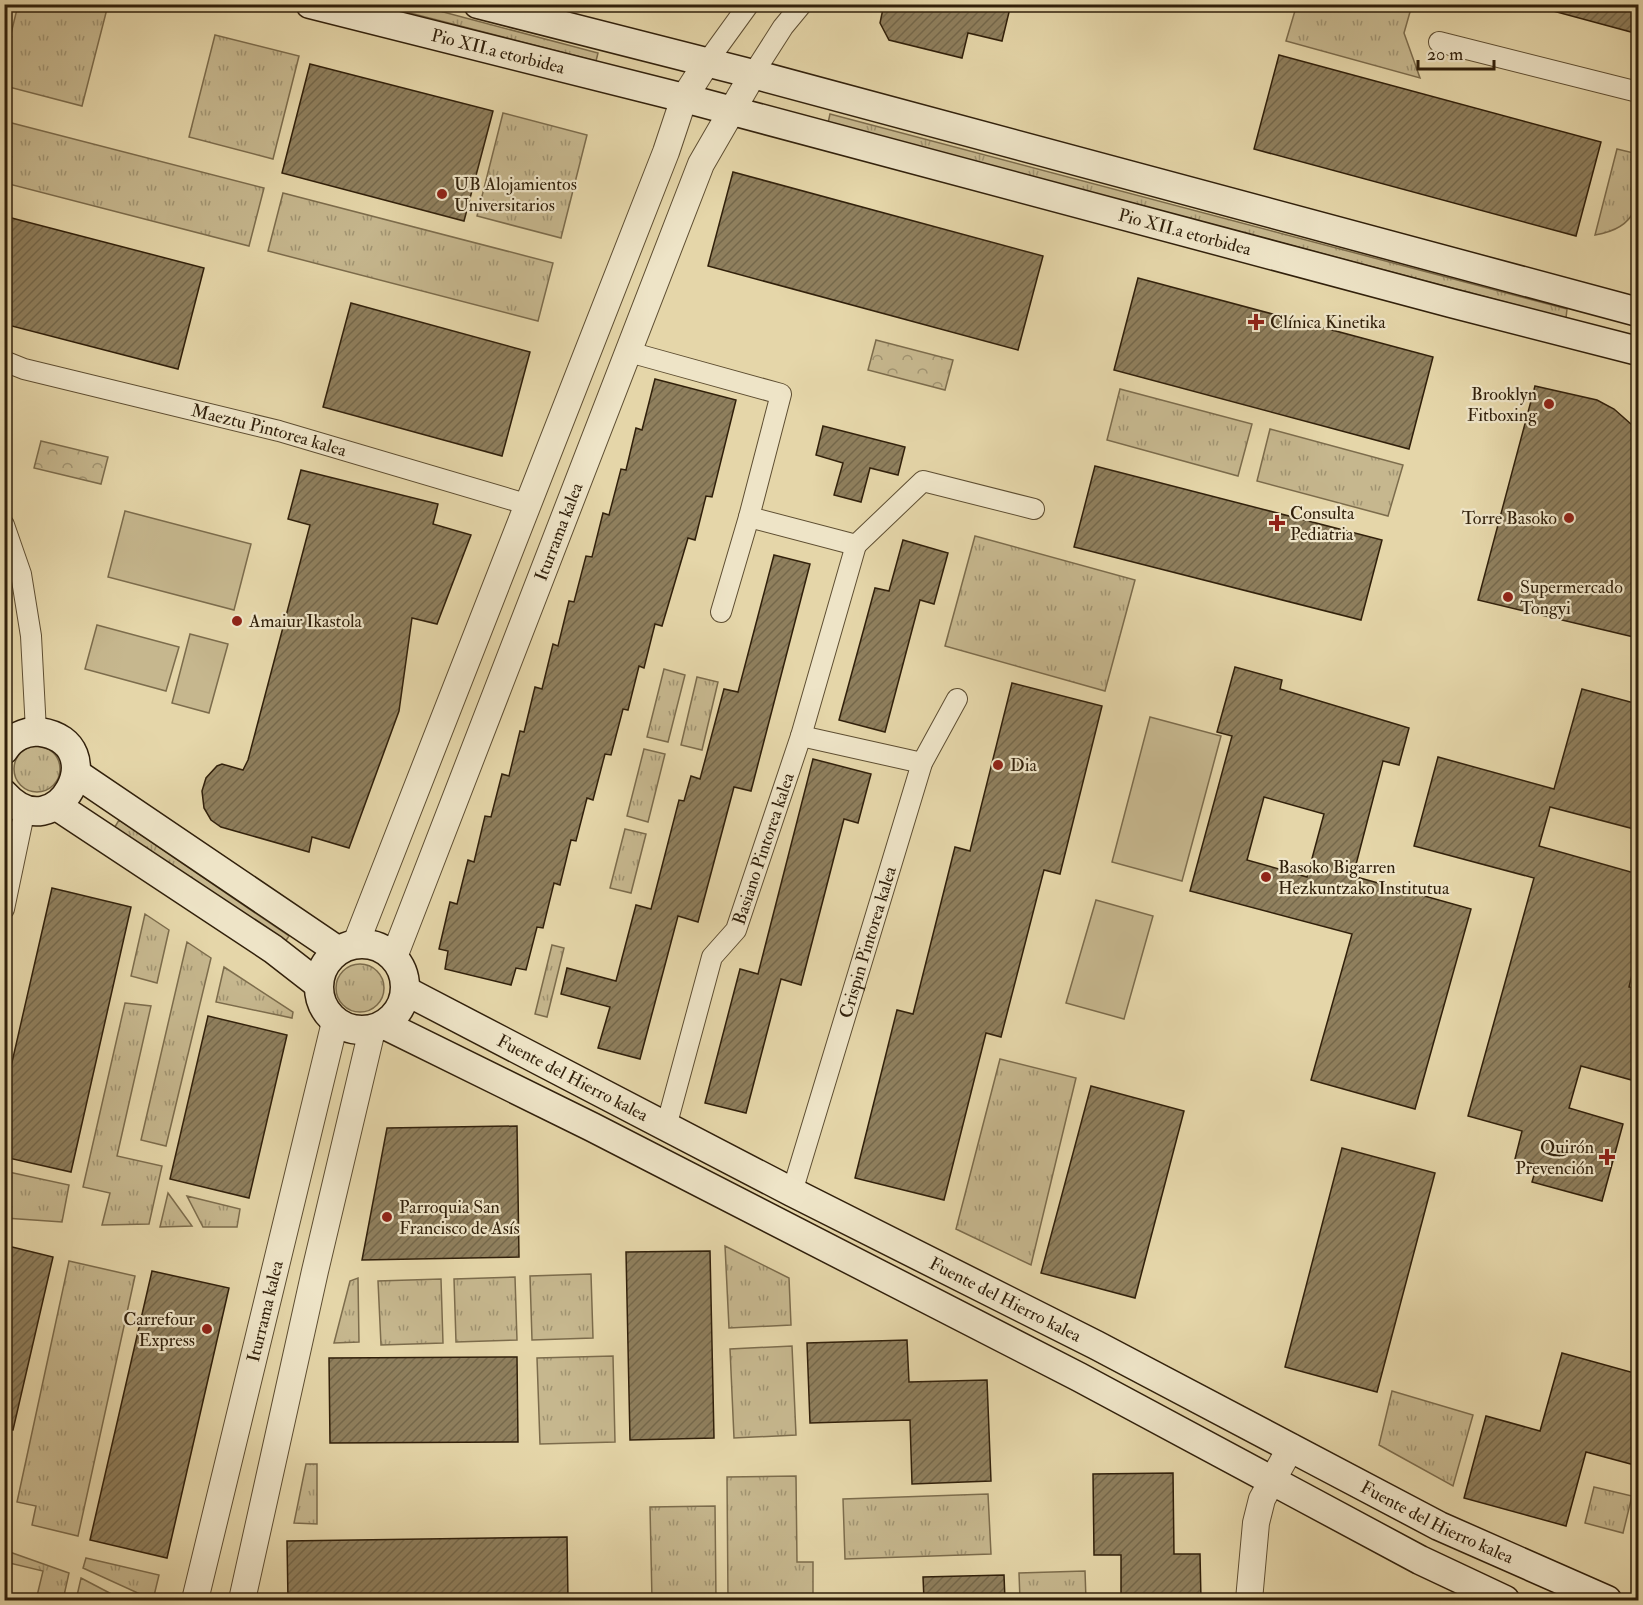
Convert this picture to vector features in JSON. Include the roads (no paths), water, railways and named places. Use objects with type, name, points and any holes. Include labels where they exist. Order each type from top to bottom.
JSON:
[{"type":"main road","name":"Pio XII.a etorbidea","points":[[310,4],[684,98],[1638,351]]},
{"type":"main road","points":[[478,4],[708,62],[1638,312]]},
{"type":"main road","points":[[4,750],[21,735],[36,731],[52,734],[66,744],[74,758],[77,774],[71,792],[57,806],[42,811],[15,801]]},
{"type":"main road","points":[[77,774],[346,947]]},
{"type":"main road","points":[[57,806],[273,949],[318,984]]},
{"type":"main road","points":[[368,943],[394,957],[403,971],[406,991],[395,1017],[378,1027],[352,1030],[335,1022],[324,1009],[318,984],[323,966],[346,947],[368,943]]},
{"type":"main road","name":"Fuente del Hierro kalea","points":[[406,991],[792,1192],[1291,1447],[1439,1526],[1607,1600]]},
{"type":"main road","name":"Fuente del Hierro kalea","points":[[378,1027],[582,1121],[1079,1377],[1420,1560],[1505,1600]]},
{"type":"street","points":[[346,947],[526,504],[661,164],[684,98],[749,4]]},
{"type":"street","points":[[733,111],[783,27],[802,4]]},
{"type":"street","points":[[1439,42],[1638,92]]},
{"type":"street","name":"Iturrama kalea","points":[[394,957],[701,164],[718,131],[733,111]]},
{"type":"street","points":[[629,352],[781,394],[721,612]]},
{"type":"street","name":"Maeztu Pintorea kalea","points":[[7,363],[279,431],[526,504]]},
{"type":"street","points":[[749,517],[855,545],[923,481],[1034,509]]},
{"type":"street","points":[[4,525],[21,574],[31,636],[36,731]]},
{"type":"street","name":"Basiano Pintorea kalea","points":[[666,1127],[712,957],[736,930],[801,736],[855,545]]},
{"type":"street","name":"Crispin Pintorea kalea","points":[[792,1192],[922,763],[957,699]]},
{"type":"street","points":[[801,736],[922,763]]},
{"type":"street","points":[[4,909],[15,801]]},
{"type":"street","name":"Iturrama kalea","points":[[195,1600],[335,1022]]},
{"type":"street","points":[[242,1600],[315,1271],[378,1027]]},
{"type":"street","points":[[1249,1600],[1256,1523],[1262,1499],[1291,1447]]},
{"type":"place","name":"UB Alojamientos Universitarios","points":[[442,194]]},
{"type":"place","name":"Clínica Kinetika","points":[[1256,322]]},
{"type":"place","name":"Brooklyn Fitboxing","points":[[1549,404]]},
{"type":"place","name":"Torre Basoko","points":[[1569,518]]},
{"type":"place","name":"Consulta Pediatria","points":[[1277,523]]},
{"type":"place","name":"Supermercado Tongyi","points":[[1508,597]]},
{"type":"place","name":"Amaiur Ikastola","points":[[237,621]]},
{"type":"place","name":"Dia","points":[[998,765]]},
{"type":"place","name":"Basoko Bigarren Hezkuntzako Institutua","points":[[1266,877]]},
{"type":"place","name":"Quirón Prevención","points":[[1607,1157]]},
{"type":"place","name":"Parroquia San Francisco de Asís","points":[[387,1217]]},
{"type":"place","name":"Carrefour Express","points":[[207,1329]]}]
